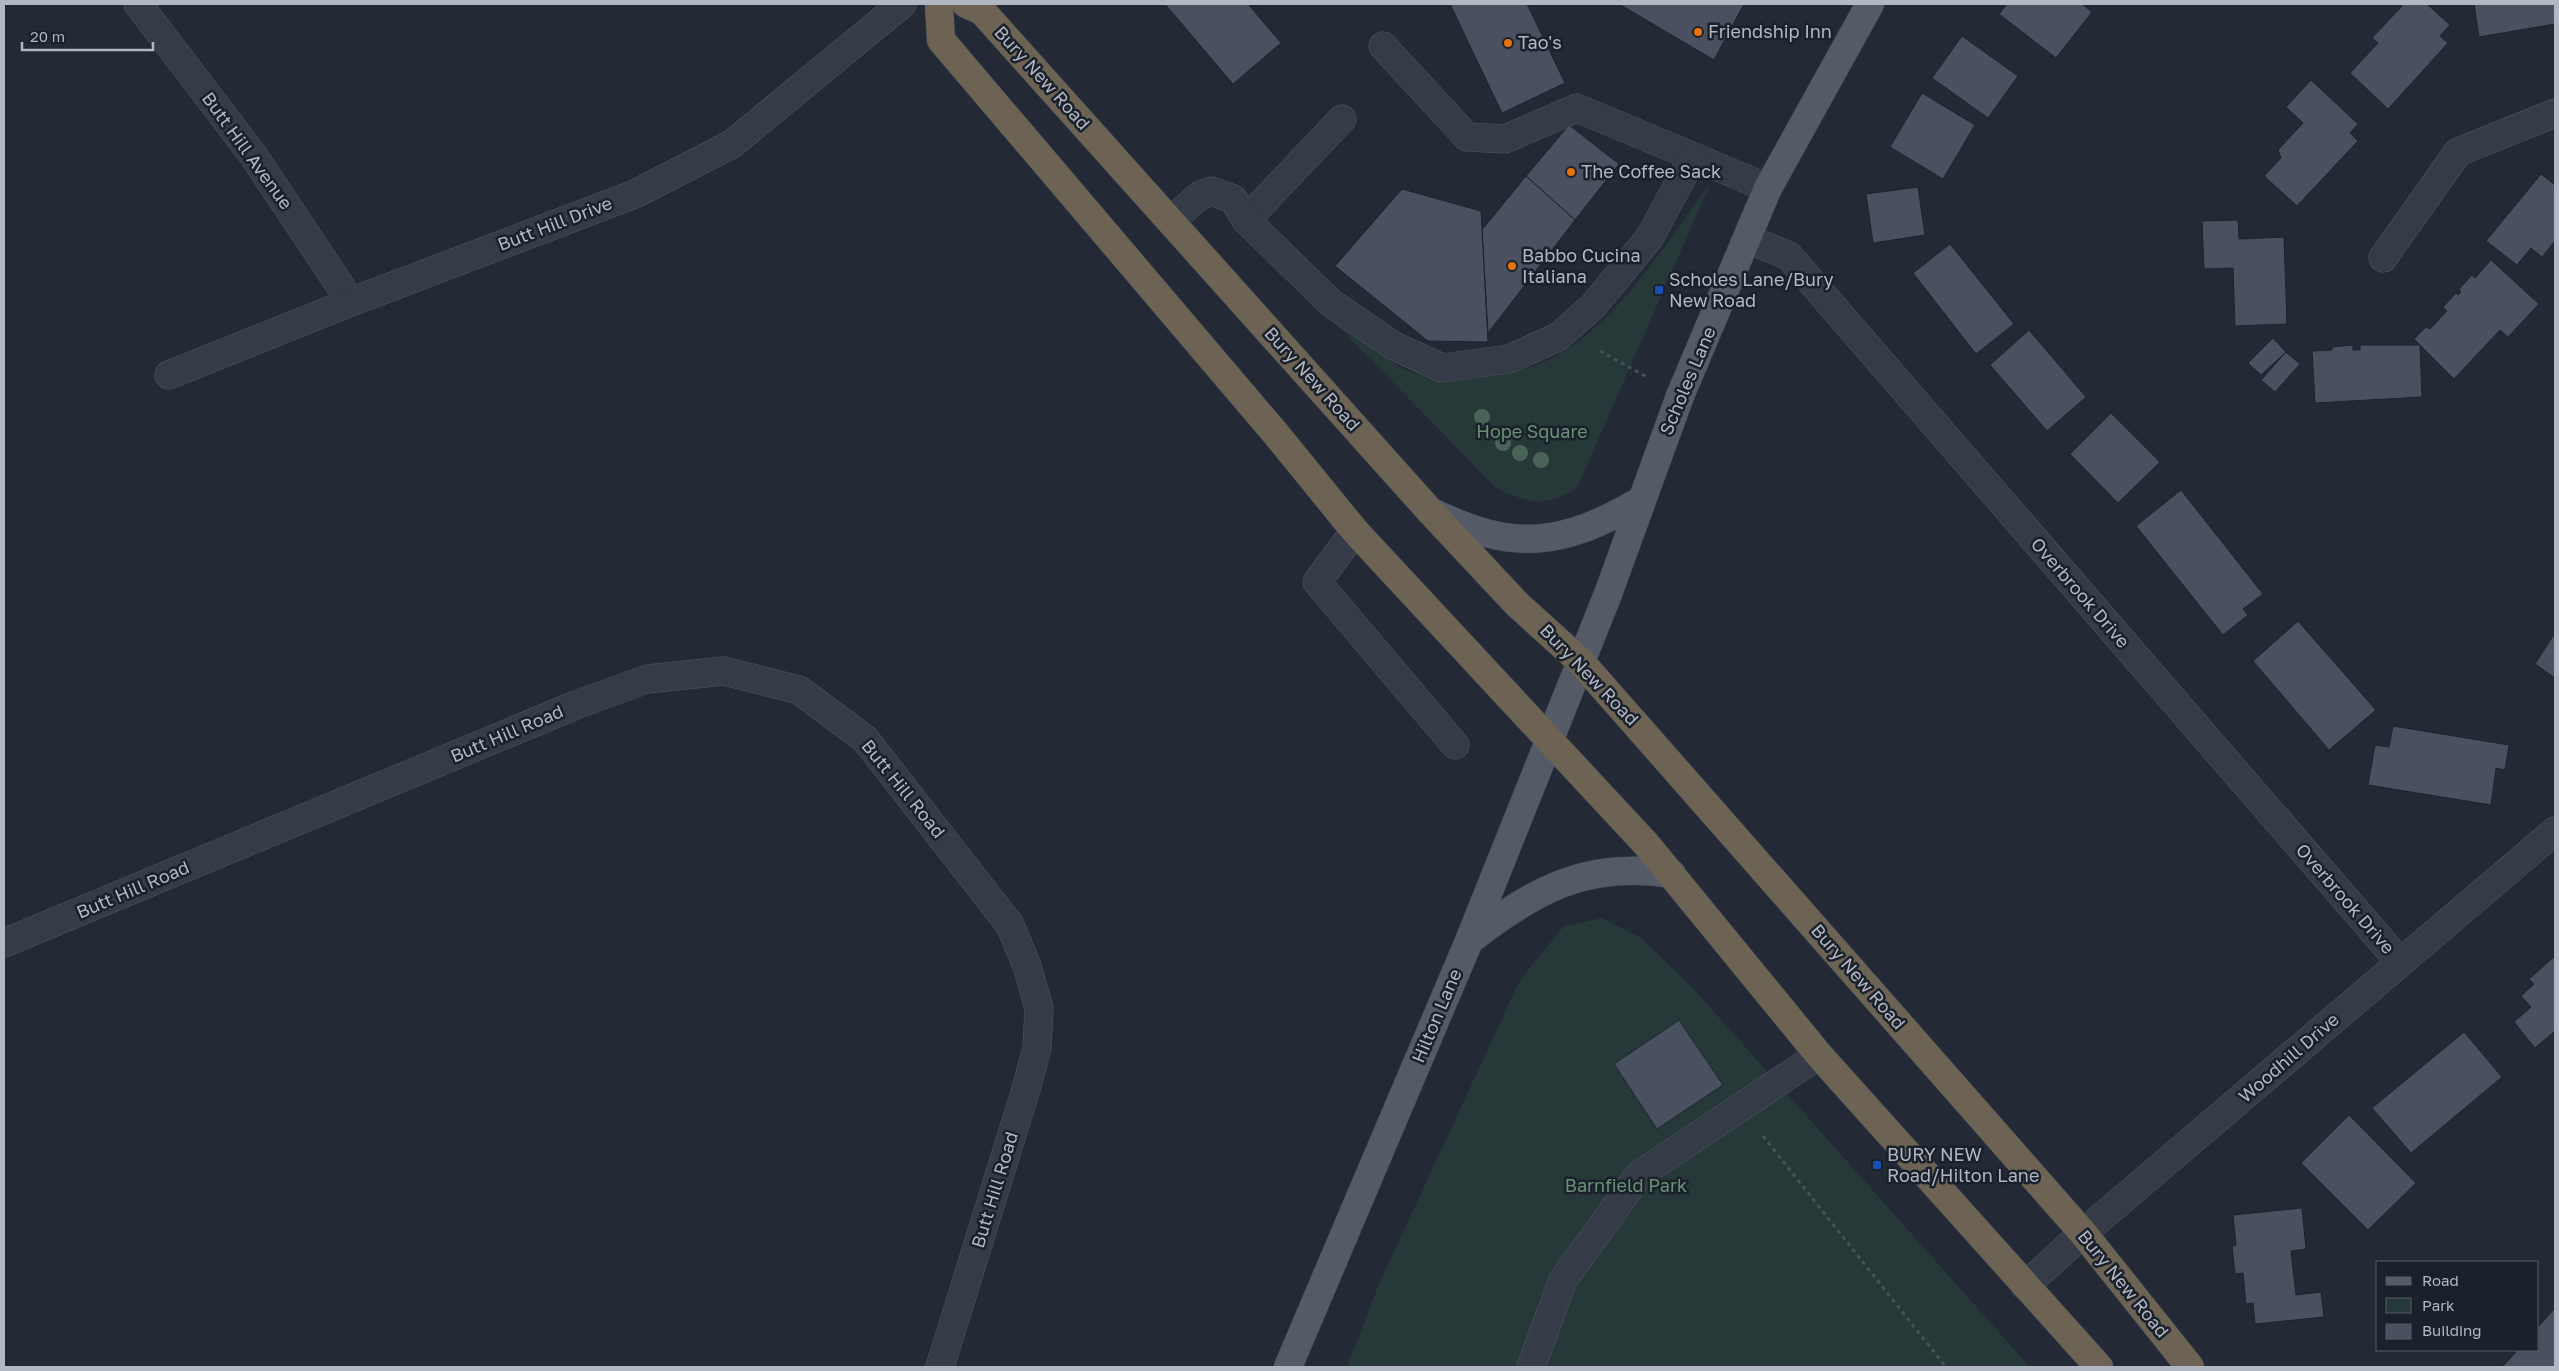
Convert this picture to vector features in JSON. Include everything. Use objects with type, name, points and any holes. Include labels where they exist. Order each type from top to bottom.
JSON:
[{"type":"highway","points":[[940,4],[941,40],[1276,434],[1355,531],[1672,874],[1819,1055],[2099,1367]]},
{"type":"highway","name":"Bury New Road","points":[[966,4],[982,11],[1429,510],[1517,604],[1581,662],[2083,1233],[2190,1367]]},
{"type":"main road","name":"Scholes Lane","points":[[1581,662],[1608,594],[1640,501],[1680,396],[1768,188],[1870,4]]},
{"type":"main road","points":[[1429,510],[1478,531],[1502,537],[1546,538],[1578,532],[1610,518],[1640,501]]},
{"type":"main road","name":"Hilton Lane","points":[[1288,1367],[1469,941],[1581,662]]},
{"type":"main road","points":[[1469,941],[1492,922],[1536,895],[1582,876],[1623,870],[1649,870],[1672,874]]},
{"type":"street","name":"Butt Hill Avenue","points":[[138,4],[253,155],[351,302]]},
{"type":"street","name":"Butt Hill Drive","points":[[168,375],[351,302],[635,194],[732,144],[902,4]]},
{"type":"street","points":[[1383,46],[1467,137],[1505,139],[1577,108],[1768,188]]},
{"type":"street","points":[[2382,258],[2458,152],[2555,113]]},
{"type":"street","points":[[1246,220],[1342,119]]},
{"type":"street","points":[[1171,221],[1199,196],[1211,191],[1233,199],[1246,220],[1331,303],[1394,346],[1442,368],[1509,359],[1558,337],[1594,305],[1650,237],[1693,157]]},
{"type":"street","name":"Overbrook Drive","points":[[1748,239],[1789,256],[2400,962]]},
{"type":"street","points":[[1355,531],[1318,582],[1455,745]]},
{"type":"street","name":"Butt Hill Road","points":[[4,944],[576,705],[647,679],[724,671],[799,690],[865,738],[1010,925],[1027,966],[1039,1008],[1037,1048],[1026,1089],[940,1367]]},
{"type":"street","name":"Woodhill Drive","points":[[2025,1286],[2083,1233],[2555,831]]},
{"type":"street","points":[[1531,1367],[1563,1280],[1639,1175],[1819,1055]]},
{"type":"path","points":[[1565,331],[1680,396]]},
{"type":"path","points":[[1740,1107],[1946,1367]]},
{"type":"green space","name":"Hope Square","points":[[1711,182],[1577,488],[1555,499],[1545,501],[1527,500],[1495,487],[1305,292],[1376,352],[1400,367],[1417,374],[1436,377],[1482,376],[1525,369],[1566,350],[1591,331],[1614,309],[1657,258]]},
{"type":"green space","name":"Barnfield Park","points":[[1601,918],[1641,938],[1692,987],[2030,1367],[1347,1367],[1379,1284],[1520,980],[1563,927]]},
{"type":"building","points":[[1165,4],[1248,4],[1281,43],[1233,84]]},
{"type":"building","name":"Tao's","points":[[1450,4],[1527,4],[1565,83],[1502,113]]},
{"type":"building","name":"Friendship Inn","points":[[1619,4],[1744,4],[1714,60]]},
{"type":"building","points":[[2007,4],[2082,4],[2092,12],[2056,58],[1999,14]]},
{"type":"building","points":[[2399,4],[2427,4],[2450,25],[2440,36],[2448,43],[2388,109],[2350,73],[2378,43],[2372,38],[2402,6]]},
{"type":"building","points":[[2474,4],[2555,4],[2555,24],[2479,37]]},
{"type":"building","points":[[1962,36],[2018,76],[1988,118],[1932,78]]},
{"type":"building","points":[[2311,80],[2358,124],[2350,133],[2358,141],[2297,206],[2264,176],[2281,158],[2278,150],[2303,123],[2286,107]]},
{"type":"building","points":[[1922,93],[1975,125],[1943,179],[1890,147]]},
{"type":"building","name":"The Coffee Sack","points":[[1569,125],[1619,164],[1575,220],[1526,176]]},
{"type":"building","points":[[2541,174],[2555,185],[2555,241],[2542,257],[2531,248],[2517,265],[2486,241]]},
{"type":"building","name":"Babbo Cucina Italiana","points":[[1526,176],[1575,220],[1488,333],[1482,230]]},
{"type":"building","points":[[1918,187],[1925,235],[1873,243],[1866,194]]},
{"type":"building","points":[[1402,189],[1481,211],[1488,342],[1428,341],[1335,266]]},
{"type":"building","points":[[2238,220],[2239,239],[2284,237],[2287,324],[2235,326],[2233,268],[2204,269],[2202,221]]},
{"type":"building","points":[[1950,244],[2014,324],[1976,354],[1913,273]]},
{"type":"building","points":[[2491,260],[2539,304],[2508,337],[2500,330],[2454,379],[2414,339],[2426,327],[2430,329],[2447,311],[2443,307],[2456,293],[2458,295],[2461,292],[2459,289],[2472,275],[2475,278]]},
{"type":"building","points":[[2029,330],[2086,397],[2047,431],[1990,365]]},
{"type":"building","points":[[2273,338],[2286,352],[2261,375],[2248,363]]},
{"type":"building","points":[[2353,345],[2353,350],[2360,350],[2360,345],[2420,345],[2422,397],[2315,403],[2312,351],[2332,350],[2332,347]]},
{"type":"building","points":[[2286,352],[2300,364],[2275,392],[2261,380]]},
{"type":"building","points":[[2111,413],[2160,462],[2118,503],[2070,454]]},
{"type":"building","points":[[2181,490],[2263,594],[2243,609],[2248,615],[2223,635],[2136,526]]},
{"type":"building","points":[[2298,621],[2376,710],[2329,750],[2253,661]]},
{"type":"building","points":[[2555,633],[2555,678],[2535,664]]},
{"type":"building","points":[[2393,726],[2509,745],[2505,770],[2496,768],[2491,805],[2368,785],[2375,745],[2389,747]]},
{"type":"building","points":[[2555,956],[2555,1031],[2535,1048],[2514,1022],[2531,1007],[2521,996],[2534,984],[2529,979]]},
{"type":"building","points":[[1679,1020],[1723,1085],[1657,1129],[1614,1064]]},
{"type":"building","points":[[2464,1032],[2502,1077],[2411,1153],[2372,1108]]},
{"type":"building","points":[[2349,1115],[2416,1183],[2368,1230],[2301,1163]]},
{"type":"building","points":[[2302,1208],[2306,1249],[2291,1251],[2296,1295],[2321,1292],[2324,1317],[2255,1324],[2253,1303],[2246,1304],[2243,1273],[2235,1274],[2232,1246],[2236,1245],[2233,1215]]},
{"type":"building","points":[[2555,1308],[2555,1367],[2502,1367],[2517,1351],[2539,1351],[2539,1326]]},
{"type":"place","name":"Friendship Inn","points":[[1698,32]]},
{"type":"place","name":"Tao's","points":[[1508,43]]},
{"type":"place","name":"The Coffee Sack","points":[[1571,172]]},
{"type":"place","name":"Babbo Cucina Italiana","points":[[1512,266]]},
{"type":"place","name":"Scholes Lane/Bury New Road","points":[[1659,290]]},
{"type":"place","name":"BURY NEW Road/Hilton Lane","points":[[1877,1165]]}]
